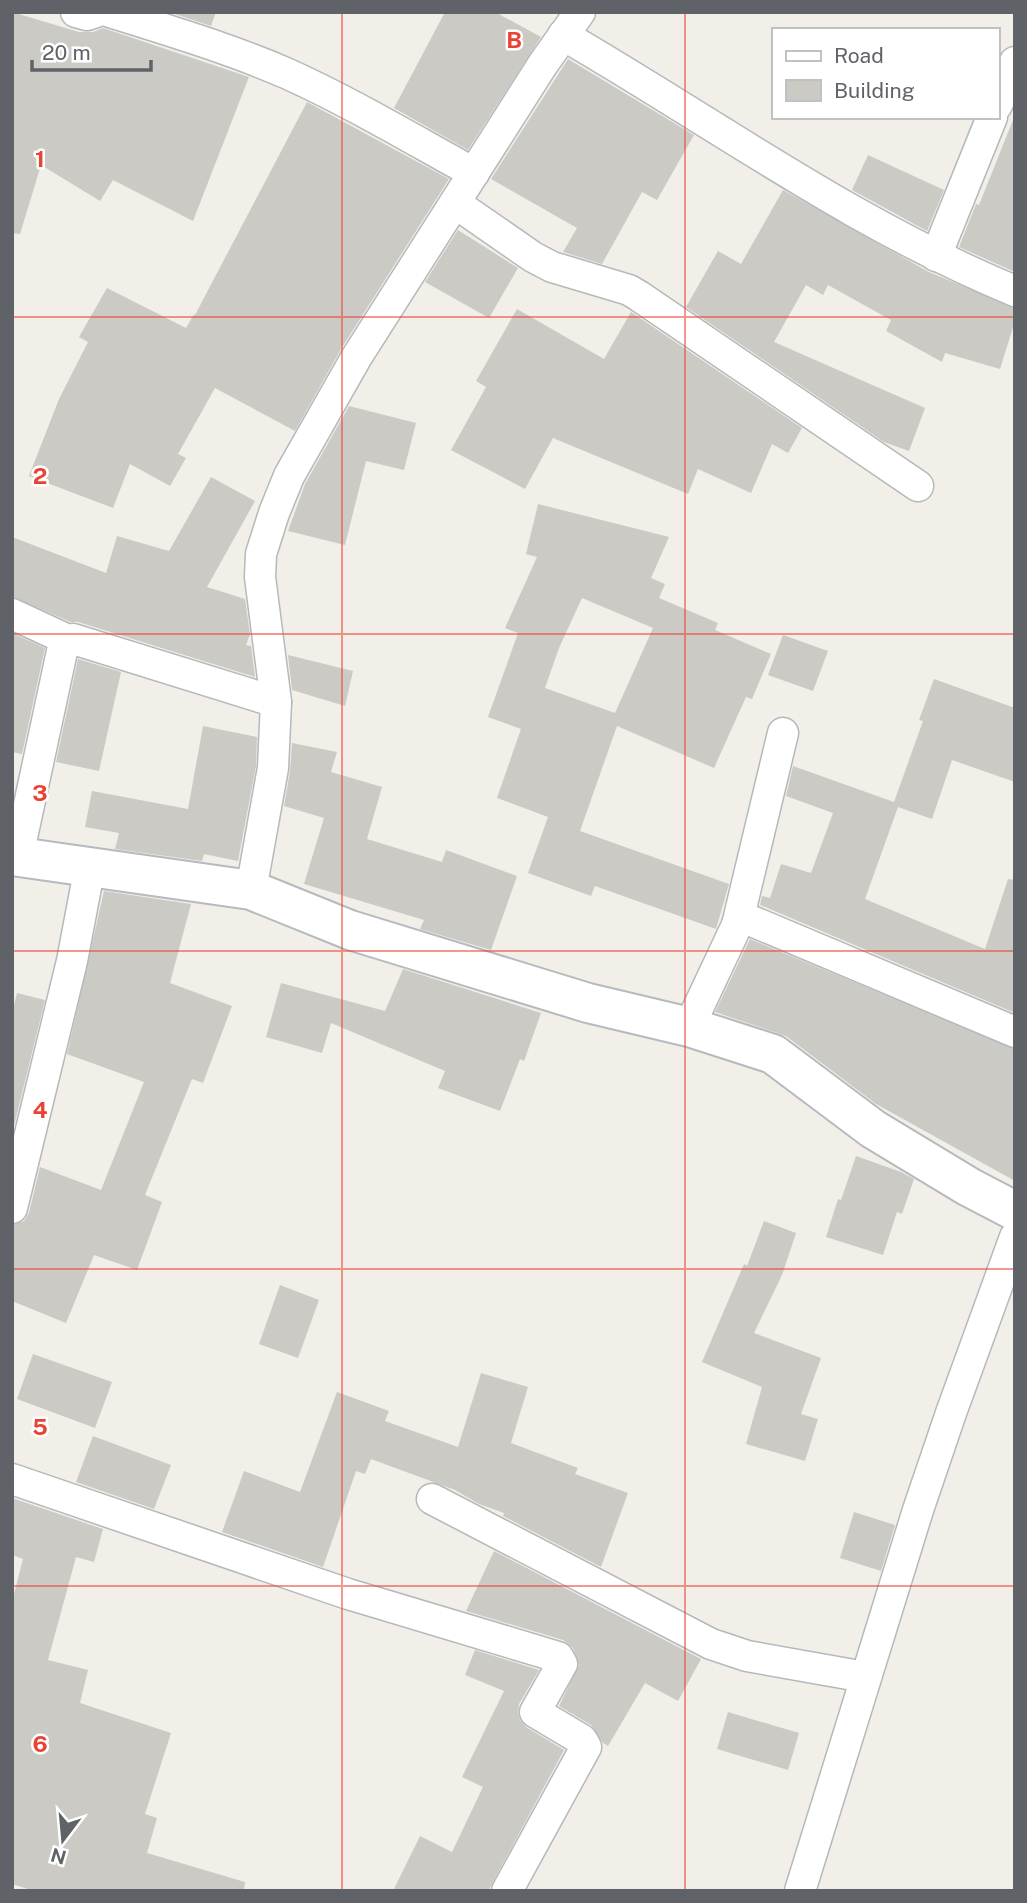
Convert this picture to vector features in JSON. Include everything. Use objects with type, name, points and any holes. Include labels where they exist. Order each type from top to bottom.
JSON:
[{"type":"street","points":[[76,12],[87,15],[96,12]]},
{"type":"street","points":[[110,12],[220,48],[285,73],[337,98],[474,173]]},
{"type":"street","points":[[251,890],[273,768],[276,702],[260,577],[261,554],[274,513],[289,476],[356,358],[571,24],[642,81],[830,200],[961,269],[1015,291]]},
{"type":"street","points":[[999,100],[1015,62]]},
{"type":"street","points":[[936,256],[991,119]]},
{"type":"street","points":[[455,203],[533,257],[552,267],[629,290],[639,296],[918,485]]},
{"type":"street","points":[[12,614],[68,640],[74,639],[276,702]]},
{"type":"street","points":[[68,640],[61,647],[15,856],[251,890],[350,930],[587,1003],[689,1027],[773,1054],[873,1129],[969,1187],[1015,1211]]},
{"type":"street","points":[[689,1027],[737,925],[783,733]]},
{"type":"street","points":[[12,1208],[72,961],[89,866]]},
{"type":"street","points":[[737,925],[752,919],[1015,1032]]},
{"type":"street","points":[[800,1891],[865,1677],[951,1413],[1015,1237]]},
{"type":"street","points":[[12,1479],[348,1594],[558,1657],[562,1664],[535,1712],[582,1740],[586,1747],[507,1891]]},
{"type":"street","points":[[432,1499],[712,1644],[747,1656],[865,1677]]},
{"type":"building","points":[[12,12],[79,32],[93,32],[103,28],[249,77],[193,221],[113,180],[100,201],[41,165],[20,234],[12,233]]},
{"type":"building","points":[[169,12],[216,12],[211,26]]},
{"type":"building","points":[[445,12],[495,12],[541,37],[468,150],[394,108]]},
{"type":"building","points":[[568,59],[694,135],[657,200],[642,192],[602,264],[563,252],[577,228],[491,179]]},
{"type":"building","points":[[307,102],[449,179],[341,349],[295,431],[215,388],[178,454],[186,458],[170,486],[130,464],[113,508],[29,476],[59,399],[88,342],[79,337],[107,288],[186,328]]},
{"type":"building","points":[[1015,120],[1015,272],[959,247]]},
{"type":"building","points":[[868,155],[944,190],[927,231],[852,190]]},
{"type":"building","points":[[783,190],[929,272],[1015,308],[1015,321],[1000,369],[945,353],[942,362],[886,331],[891,320],[828,285],[823,295],[806,285],[774,342],[925,408],[909,451],[884,442],[686,307],[718,251],[741,264]]},
{"type":"building","points":[[458,230],[518,268],[489,318],[425,282]]},
{"type":"building","points":[[517,309],[604,359],[631,312],[802,428],[788,453],[772,444],[751,493],[698,469],[688,494],[553,438],[525,489],[451,450],[486,387],[476,381]]},
{"type":"building","points":[[349,406],[416,423],[404,470],[366,461],[345,545],[288,531],[305,484]]},
{"type":"building","points":[[211,477],[255,501],[207,587],[245,599],[250,634],[246,645],[251,646],[255,677],[71,622],[12,597],[12,537],[106,573],[117,536],[169,551]]},
{"type":"building","points":[[538,504],[669,537],[651,578],[665,584],[659,598],[718,623],[715,630],[771,654],[752,699],[746,697],[714,768],[617,726],[580,831],[729,884],[716,929],[595,886],[591,896],[528,873],[548,817],[497,798],[521,729],[488,717],[518,633],[505,628],[537,557],[526,554]],"holes":[[[582,598],[653,628],[615,713],[545,688],[559,648]]]},
{"type":"building","points":[[12,633],[45,648],[22,754],[12,752]]},
{"type":"building","points":[[783,635],[828,651],[813,691],[768,675]]},
{"type":"building","points":[[288,655],[353,671],[345,706],[292,690]]},
{"type":"building","points":[[78,659],[121,672],[99,771],[56,762]]},
{"type":"building","points":[[934,679],[1015,708],[1015,782],[952,760],[932,819],[898,807],[865,899],[985,949],[1008,879],[1015,880],[1015,1013],[760,905],[762,896],[770,898],[781,864],[811,873],[833,813],[786,796],[793,766],[894,802],[923,721],[919,720]]},
{"type":"building","points":[[203,726],[257,737],[256,766],[238,861],[204,854],[202,861],[115,849],[119,833],[85,827],[92,791],[188,809]]},
{"type":"building","points":[[292,743],[337,752],[331,772],[382,787],[367,839],[442,862],[446,850],[517,876],[491,950],[420,929],[424,920],[304,884],[324,818],[284,806]]},
{"type":"building","points":[[104,891],[191,904],[170,983],[232,1006],[203,1083],[192,1079],[145,1195],[162,1202],[137,1270],[94,1255],[66,1323],[12,1301],[12,1225],[24,1221],[29,1213],[40,1167],[101,1190],[144,1082],[67,1054]]},
{"type":"building","points":[[750,939],[1015,1049],[1015,1181],[876,1104],[786,1036],[715,1012]]},
{"type":"building","points":[[403,969],[541,1013],[524,1061],[520,1059],[500,1111],[438,1088],[445,1071],[331,1023],[322,1053],[266,1037],[281,983],[385,1011]]},
{"type":"building","points":[[17,993],[45,1000],[13,1130],[12,1013]]},
{"type":"building","points":[[856,1156],[914,1179],[902,1214],[897,1212],[883,1255],[826,1237]]},
{"type":"building","points":[[764,1221],[796,1233],[782,1275],[754,1333],[821,1358],[801,1414],[818,1419],[805,1461],[746,1444],[762,1387],[702,1362],[744,1264],[747,1266]]},
{"type":"building","points":[[280,1285],[319,1300],[298,1358],[259,1344]]},
{"type":"building","points":[[33,1354],[112,1382],[95,1428],[17,1399]]},
{"type":"building","points":[[481,1373],[528,1387],[511,1443],[578,1468],[575,1474],[628,1493],[601,1567],[503,1516],[504,1513],[479,1504],[455,1490],[371,1459],[365,1474],[356,1471],[323,1567],[222,1532],[244,1471],[300,1492],[337,1392],[389,1411],[385,1421],[458,1447]]},
{"type":"building","points":[[93,1436],[171,1465],[154,1509],[76,1482]]},
{"type":"building","points":[[12,1498],[103,1529],[94,1562],[76,1557],[48,1660],[88,1670],[80,1703],[171,1733],[145,1814],[157,1818],[147,1853],[245,1882],[244,1891],[34,1891],[12,1884],[12,1602],[23,1559],[12,1555]]},
{"type":"building","points":[[854,1512],[895,1525],[881,1571],[840,1558]]},
{"type":"building","points":[[494,1551],[701,1659],[678,1701],[645,1683],[608,1746],[603,1743],[591,1725],[559,1706],[579,1665],[573,1648],[563,1640],[466,1611]]},
{"type":"building","points":[[475,1650],[539,1670],[519,1704],[520,1720],[526,1727],[564,1750],[488,1891],[393,1891],[420,1836],[452,1852],[483,1787],[462,1777],[504,1691],[465,1675]]},
{"type":"building","points":[[728,1712],[799,1733],[788,1770],[717,1749]]}]
